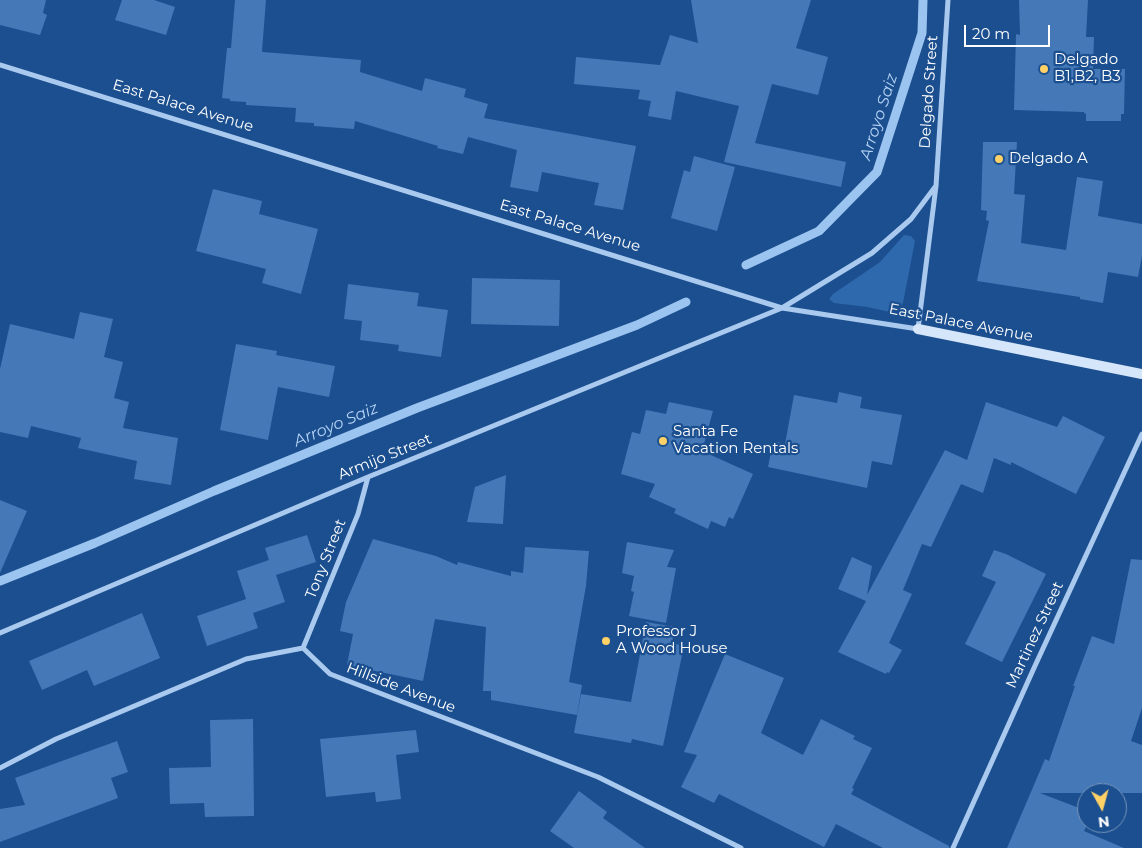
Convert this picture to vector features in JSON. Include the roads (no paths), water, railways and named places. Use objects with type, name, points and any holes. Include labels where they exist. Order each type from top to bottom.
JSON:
[{"type":"street","name":"Delgado Street","points":[[918,328],[936,186],[948,0]]},
{"type":"street","name":"East Palace Avenue","points":[[0,65],[782,308],[918,328],[1142,374]]},
{"type":"street","points":[[782,308],[872,253],[911,218],[936,186]]},
{"type":"street","name":"Armijo Street","points":[[0,633],[368,477],[782,308]]},
{"type":"street","name":"Martinez Street","points":[[953,848],[1142,434]]},
{"type":"street","name":"Tony Street","points":[[303,648],[358,514],[368,477]]},
{"type":"street","points":[[0,768],[56,739],[246,659],[303,648]]},
{"type":"street","name":"Hillside Avenue","points":[[303,648],[330,674],[598,777],[741,848]]},
{"type":"waterway","name":"Arroyo Saiz","points":[[746,265],[819,231],[877,172],[922,33],[923,0]]},
{"type":"waterway","name":"Arroyo Saiz","points":[[0,581],[417,408],[637,325],[686,302]]},
{"type":"place","name":"Delgado B1,B2, B3","points":[[1044,69]]},
{"type":"place","name":"Delgado A","points":[[999,159]]},
{"type":"place","name":"Santa Fe Vacation Rentals","points":[[663,441]]},
{"type":"place","name":"Professor J A Wood House","points":[[606,641]]}]
